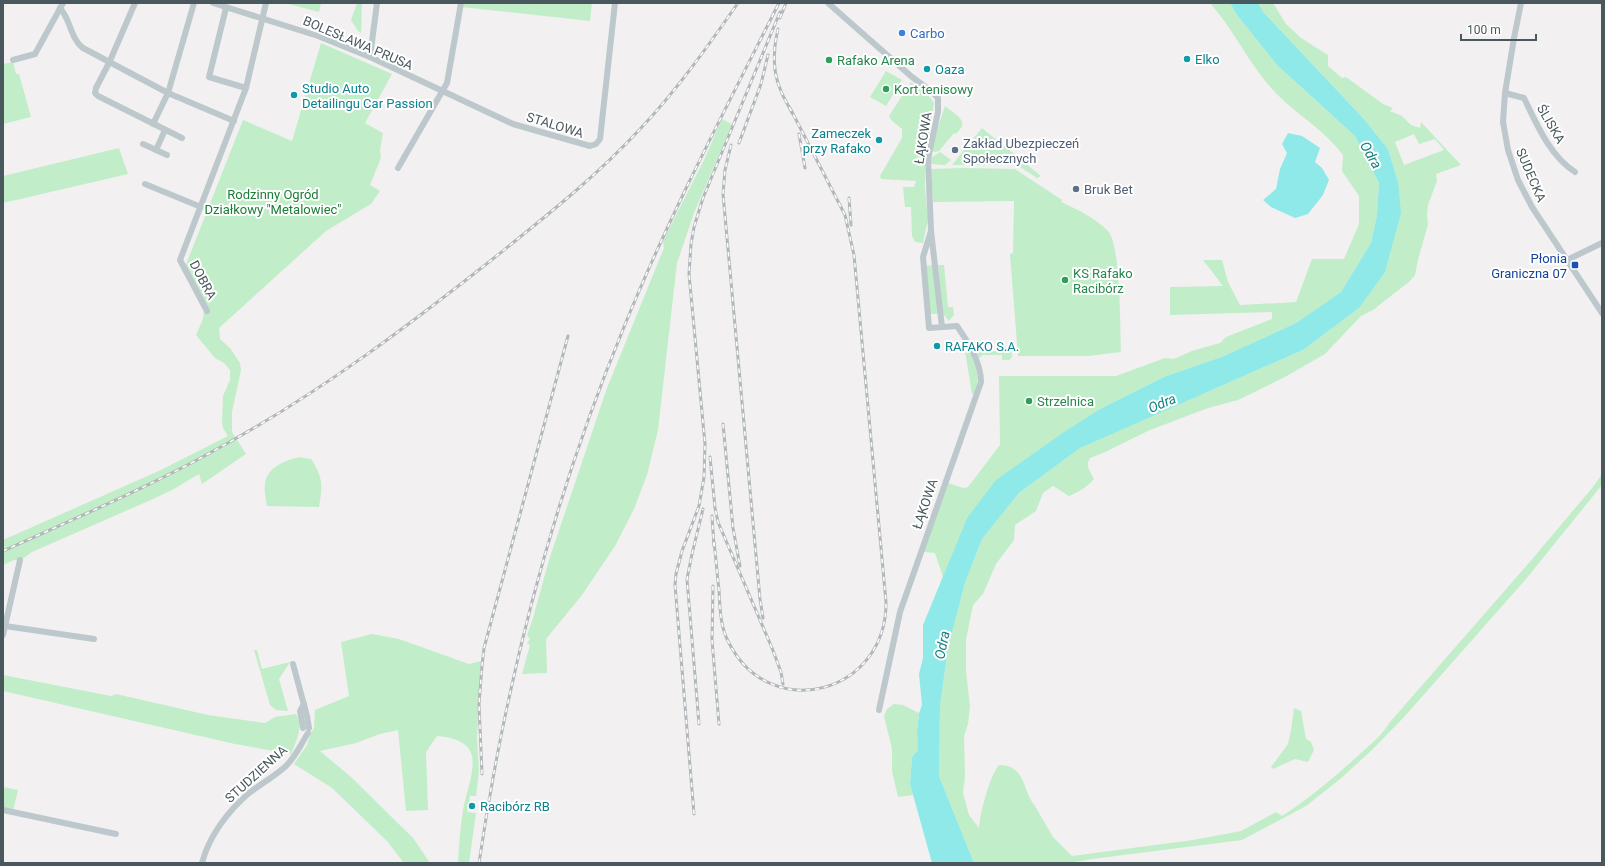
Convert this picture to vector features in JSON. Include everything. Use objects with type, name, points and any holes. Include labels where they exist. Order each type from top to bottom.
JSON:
[{"type":"street","points":[[135,3],[109,63],[96,88],[96,95],[182,138]]},
{"type":"street","points":[[153,124],[168,93],[194,3]]},
{"type":"street","name":"BOLESŁAWA PRUSA","points":[[213,3],[318,36],[370,57],[443,92]]},
{"type":"street","points":[[145,184],[201,207],[246,88],[266,3]]},
{"type":"street","points":[[370,57],[377,3]]},
{"type":"street","points":[[398,168],[443,92],[449,76],[461,3]]},
{"type":"street","name":"STALOWA","points":[[443,92],[513,124],[583,145],[590,146],[596,144],[599,141],[600,134],[615,3]]},
{"type":"street","name":"ŁĄKOWA","points":[[828,3],[896,64],[938,98],[938,112],[928,159],[931,231],[942,327]]},
{"type":"street","name":"SUDECKA","points":[[1522,3],[1514,38],[1505,94],[1503,122],[1508,150],[1518,180],[1532,207],[1602,313]]},
{"type":"street","points":[[62,5],[75,38],[80,45],[109,63],[168,93],[234,122]]},
{"type":"street","points":[[12,60],[35,54],[62,5]]},
{"type":"street","points":[[226,8],[209,77],[246,88]]},
{"type":"street","name":"ŚLISKA","points":[[1505,94],[1524,98],[1553,151],[1563,164],[1575,172]]},
{"type":"street","points":[[156,150],[165,130]]},
{"type":"street","points":[[143,144],[167,155]]},
{"type":"street","name":"DOBRA","points":[[201,207],[180,260],[207,311]]},
{"type":"street","name":"ŁĄKOWA","points":[[879,710],[900,612],[981,382],[977,362],[957,326],[929,328],[923,257],[931,231]]},
{"type":"street","points":[[1567,260],[1602,243]]},
{"type":"street","points":[[926,248],[934,252]]},
{"type":"street","points":[[923,257],[934,252]]},
{"type":"street","points":[[3,635],[20,560]]},
{"type":"street","points":[[5,626],[94,639]]},
{"type":"street","name":"STUDZIENNA","points":[[202,863],[205,850],[226,816],[249,794],[285,767],[293,758],[302,743],[306,730],[300,711],[304,704],[293,664]]},
{"type":"street","points":[[3,810],[116,834]]},
{"type":"green space","points":[[289,3],[321,3],[319,12]]},
{"type":"green space","points":[[357,3],[362,3],[361,33],[351,20]]},
{"type":"green space","points":[[463,3],[592,3],[590,21],[462,7]]},
{"type":"green space","points":[[1210,3],[1230,3],[1237,15],[1277,65],[1355,136],[1379,183],[1377,215],[1371,243],[1341,292],[1296,323],[1224,356],[1164,377],[1102,408],[967,518],[943,577],[935,553],[923,552],[948,483],[963,488],[968,487],[1000,445],[999,376],[1116,376],[1165,358],[1174,359],[1192,351],[1220,343],[1226,337],[1272,319],[1272,312],[1170,315],[1170,287],[1223,286],[1203,260],[1222,260],[1228,282],[1240,305],[1296,302],[1312,259],[1344,259],[1359,224],[1359,196],[1342,171],[1343,155],[1327,137],[1282,99],[1264,80],[1227,24]]},
{"type":"green space","points":[[1258,3],[1273,3],[1286,24],[1301,38],[1328,55],[1328,66],[1342,78],[1346,77],[1383,104],[1393,108],[1390,111],[1402,116],[1411,125],[1420,128],[1421,122],[1461,165],[1436,174],[1437,181],[1428,205],[1428,224],[1415,275],[1410,281],[1373,310],[1361,316],[1325,354],[1283,378],[1238,400],[1208,408],[1150,430],[1090,458],[1088,466],[1094,479],[1088,485],[1069,496],[1053,486],[1043,493],[1036,511],[1015,525],[1014,540],[996,564],[983,594],[973,605],[966,640],[966,671],[970,706],[968,724],[964,736],[965,776],[963,793],[969,815],[979,828],[986,795],[992,777],[999,765],[1008,766],[1015,769],[1023,780],[1031,800],[1053,837],[1072,856],[1193,840],[1241,831],[1276,812],[1282,816],[1323,786],[1377,738],[1528,564],[1593,487],[1602,474],[1602,485],[1526,579],[1405,716],[1372,750],[1339,780],[1306,806],[1242,840],[1069,863],[974,863],[939,776],[940,706],[948,648],[965,583],[982,539],[1019,493],[1080,448],[1160,411],[1303,350],[1359,308],[1398,182],[1388,149],[1364,119],[1264,13]],"holes":[[[1414,134],[1419,144],[1435,139],[1444,150],[1404,165],[1395,142]]]},
{"type":"green space","name":"Rodzinny Ogród Działkowy \"Metalowiec\"","points":[[321,43],[392,74],[365,123],[383,133],[380,150],[381,158],[370,185],[380,191],[371,204],[326,231],[219,328],[220,339],[230,348],[240,363],[241,370],[232,412],[232,432],[246,454],[202,484],[199,474],[174,489],[153,499],[32,552],[21,560],[14,560],[3,565],[3,540],[161,470],[228,436],[223,428],[222,422],[223,396],[230,380],[230,370],[224,363],[215,358],[196,335],[203,319],[204,310],[185,267],[243,120],[292,141]]},
{"type":"green space","points":[[13,62],[16,74],[19,74],[31,117],[3,124],[3,64]]},
{"type":"green space","name":"Kort tenisowy","points":[[886,71],[902,80],[886,106],[870,97]]},
{"type":"green space","points":[[911,82],[927,94],[934,103],[925,162],[925,188],[928,219],[923,243],[915,242],[912,236],[911,207],[905,207],[903,187],[914,187],[916,181],[881,179],[880,176],[902,138],[902,129],[891,120],[889,116]]},
{"type":"green space","points":[[945,106],[959,117],[962,126],[939,151],[935,152],[932,151]]},
{"type":"green space","points":[[722,119],[732,124],[694,213],[677,263],[658,430],[647,475],[634,509],[615,546],[582,595],[546,639],[547,673],[522,674],[530,645],[527,643],[530,639],[527,635],[549,560],[607,388],[664,248],[663,241],[704,160]]},
{"type":"green space","points":[[982,128],[1041,176],[1037,178],[1017,165],[952,165]]},
{"type":"green space","points":[[119,148],[128,174],[3,203],[3,176]]},
{"type":"green space","points":[[940,152],[951,160],[945,165],[931,164],[929,159]]},
{"type":"green space","name":"KS Rafako Racibórz","points":[[931,169],[1015,169],[1062,200],[1061,202],[1092,218],[1108,231],[1112,239],[1118,269],[1121,352],[1088,356],[1018,356],[1010,254],[1013,253],[1014,201],[933,202]]},
{"type":"green space","points":[[934,265],[938,314],[929,314],[925,266]]},
{"type":"green space","points":[[938,265],[944,265],[948,307],[953,307],[954,315],[949,321],[943,314]]},
{"type":"green space","points":[[968,349],[977,371],[975,394],[972,394],[965,351]]},
{"type":"green space","points":[[981,349],[983,352],[1011,350],[1012,357],[1009,360],[1002,360],[1002,355],[982,355],[980,358],[977,355],[978,350]]},
{"type":"green space","points":[[299,457],[311,459],[318,471],[321,482],[319,507],[267,506],[265,485],[270,472],[280,464]]},
{"type":"green space","points":[[372,634],[399,639],[469,664],[481,661],[477,737],[479,771],[476,796],[470,796],[467,812],[476,813],[469,863],[458,863],[462,817],[473,766],[469,749],[461,742],[452,738],[437,736],[426,752],[428,810],[406,811],[398,730],[380,734],[356,743],[320,751],[351,777],[413,838],[430,863],[404,863],[387,841],[332,788],[294,764],[307,745],[314,728],[315,710],[349,696],[341,642]]},
{"type":"green space","points":[[254,650],[257,650],[262,669],[290,662],[279,679],[288,711],[276,710],[270,705]]},
{"type":"green space","points":[[3,675],[111,696],[116,694],[208,715],[265,723],[275,717],[296,714],[299,724],[297,739],[291,754],[235,744],[3,691]]},
{"type":"green space","points":[[894,704],[903,705],[919,713],[917,733],[918,750],[912,757],[910,784],[913,795],[898,797],[892,771],[892,749],[884,716],[887,709]]},
{"type":"green space","points":[[1294,708],[1301,711],[1306,739],[1311,742],[1314,750],[1308,762],[1295,759],[1273,769],[1271,767],[1288,744]]},
{"type":"green space","points":[[3,787],[18,790],[13,811],[3,808]]},
{"type":"water","name":"Odra","points":[[1230,3],[1258,3],[1264,13],[1364,119],[1388,149],[1398,182],[1401,213],[1385,272],[1359,308],[1303,350],[1080,448],[1019,493],[982,539],[965,583],[948,648],[940,706],[939,776],[974,863],[932,863],[910,784],[912,757],[918,750],[917,733],[919,713],[922,705],[919,674],[923,658],[923,625],[967,518],[996,480],[1064,432],[1102,408],[1164,377],[1224,356],[1296,323],[1341,292],[1371,243],[1377,215],[1379,183],[1355,136],[1277,65],[1237,15]]},
{"type":"water","points":[[1288,133],[1302,136],[1320,148],[1315,162],[1322,168],[1329,180],[1323,195],[1308,214],[1295,218],[1271,207],[1263,200],[1276,189],[1280,169],[1287,153],[1282,144]]},
{"type":"railway","points":[[3,551],[144,487],[199,459],[262,424],[330,380],[397,333],[532,227],[607,163],[641,128],[680,83],[738,3]]},
{"type":"railway","points":[[479,863],[490,794],[518,658],[535,590],[575,457],[598,392],[641,286],[698,164],[779,3]]},
{"type":"railway","points":[[780,18],[786,3]]},
{"type":"railway","points":[[694,814],[675,585],[676,574],[682,551],[699,506],[704,477],[705,444],[689,274],[691,244],[694,227],[703,198],[780,12]]},
{"type":"railway","points":[[778,29],[774,53],[776,76],[782,94],[792,113]]},
{"type":"railway","points":[[739,143],[761,84],[768,55]]},
{"type":"railway","points":[[714,542],[722,624],[729,643],[748,669],[771,684],[797,690],[824,687],[848,677],[868,658],[881,633],[886,602],[854,255],[845,215],[790,108]]},
{"type":"railway","points":[[799,134],[805,168]]},
{"type":"railway","points":[[731,145],[725,170],[723,194],[760,599],[763,618]]},
{"type":"railway","points":[[849,198],[851,225]]},
{"type":"railway","points":[[482,774],[479,704],[484,648],[568,336]]},
{"type":"railway","points":[[723,424],[733,528],[740,566]]},
{"type":"railway","points":[[710,457],[715,508],[718,522],[772,648],[781,672],[783,684]]},
{"type":"railway","points":[[699,724],[687,579],[703,509]]},
{"type":"railway","points":[[712,516],[714,546]]},
{"type":"railway","points":[[713,586],[712,640],[719,724]]},
{"type":"place","name":"Carbo","points":[[902,33]]},
{"type":"place","name":"Elko","points":[[1187,59]]},
{"type":"place","name":"Rafako Arena","points":[[829,60]]},
{"type":"place","name":"Oaza","points":[[927,69]]},
{"type":"place","name":"Kort tenisowy","points":[[886,89]]},
{"type":"place","name":"Studio Auto Detailingu Car Passion","points":[[294,95]]},
{"type":"place","name":"Zameczek przy Rafako","points":[[879,140]]},
{"type":"place","name":"Zakład Ubezpieczeń Społecznych","points":[[955,150]]},
{"type":"place","name":"Bruk Bet","points":[[1076,189]]},
{"type":"place","name":"Płonia Graniczna 07","points":[[1575,265]]},
{"type":"place","name":"KS Rafako Racibórz","points":[[1065,280]]},
{"type":"place","name":"RAFAKO S.A.","points":[[937,346]]},
{"type":"place","name":"Strzelnica","points":[[1029,401]]},
{"type":"place","name":"Racibórz RB","points":[[472,806]]}]
